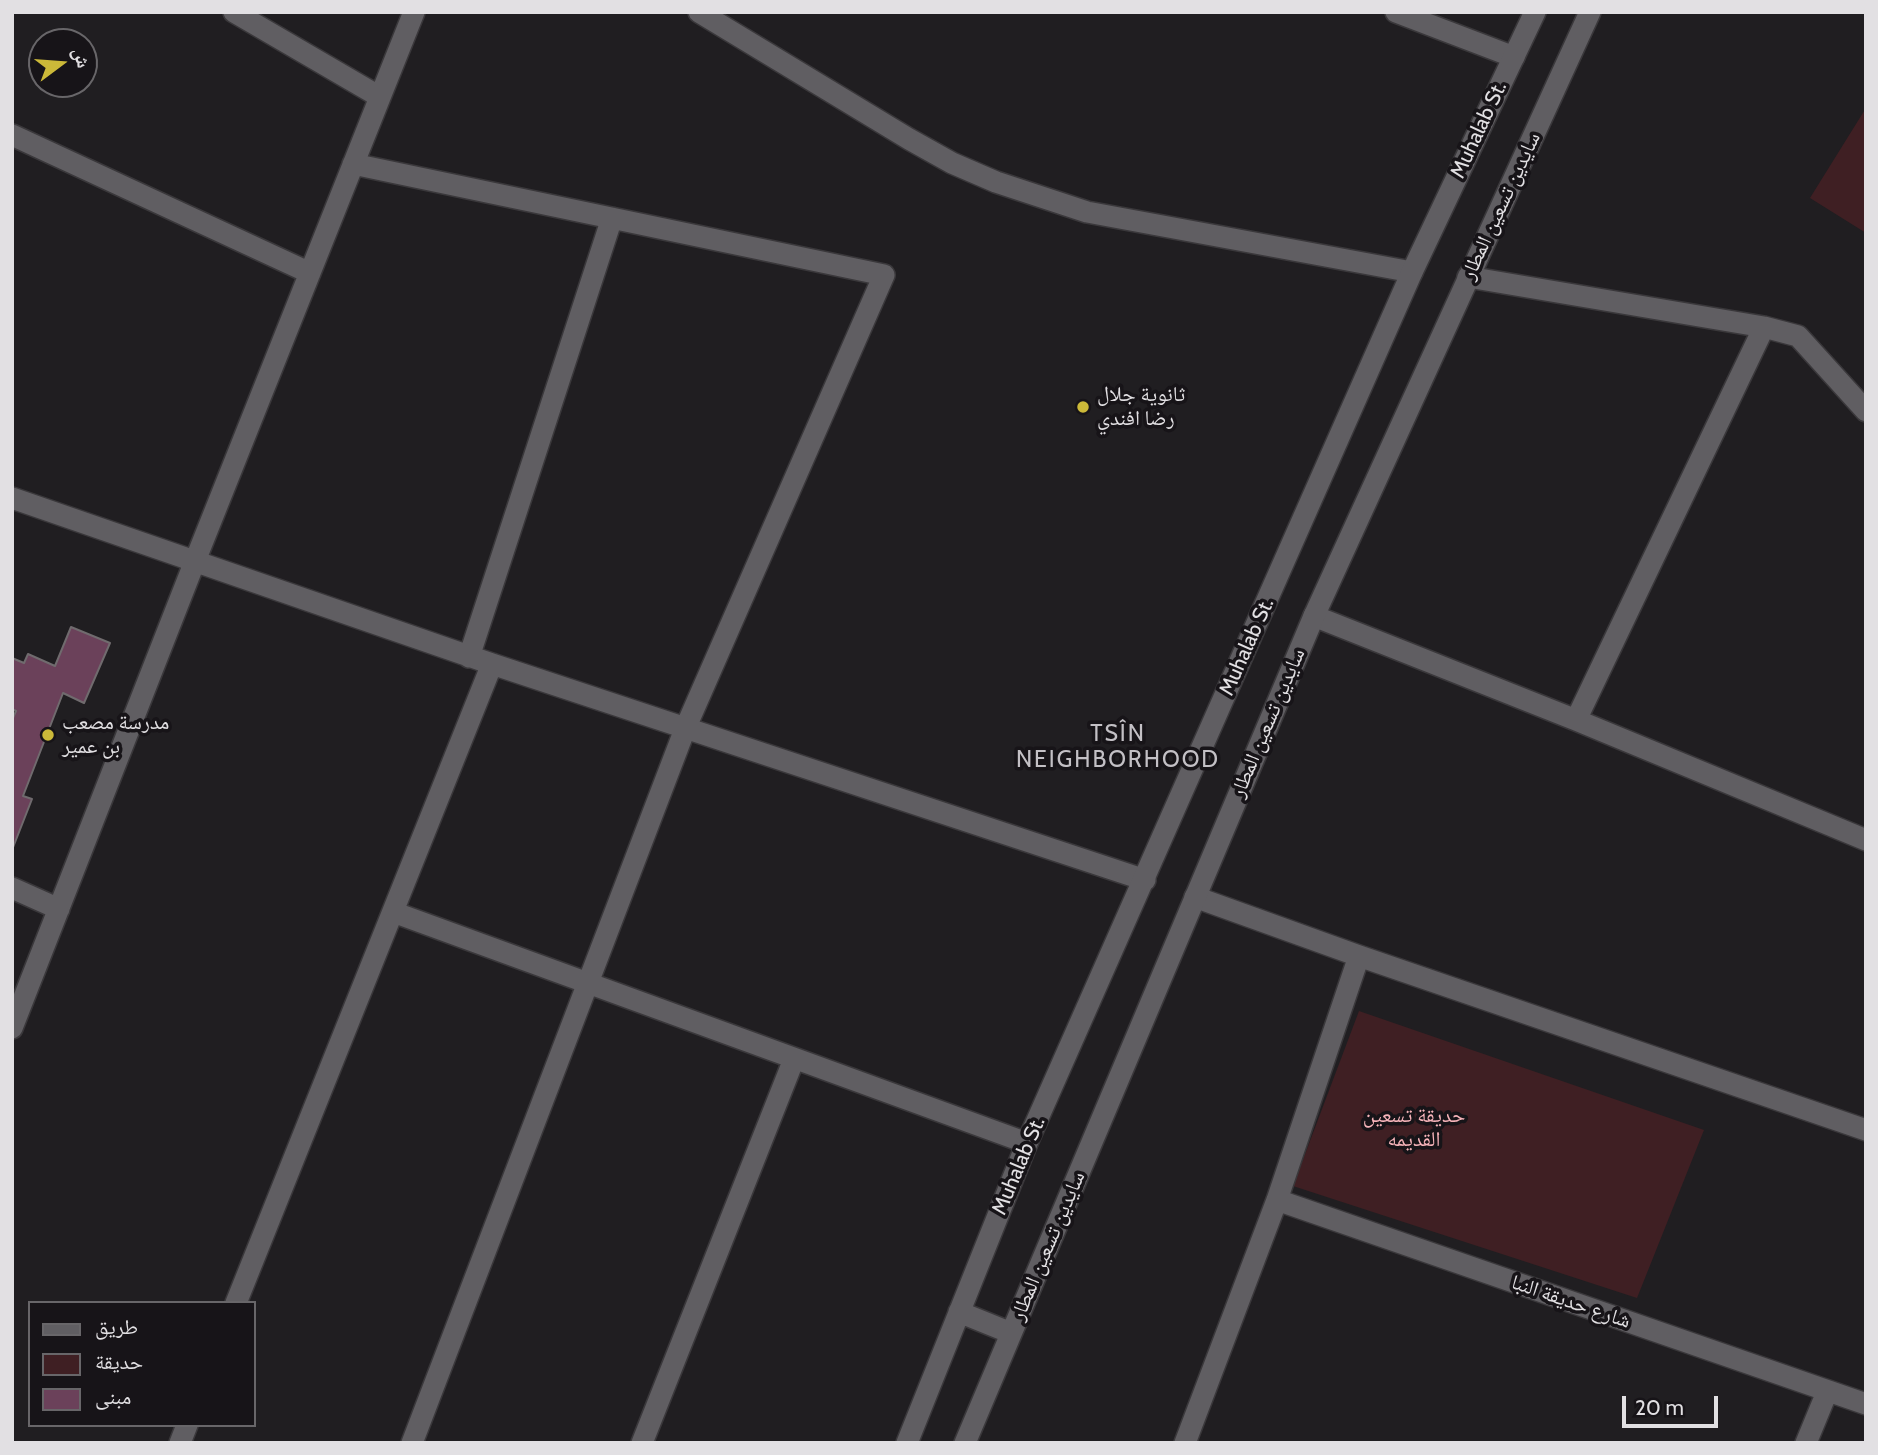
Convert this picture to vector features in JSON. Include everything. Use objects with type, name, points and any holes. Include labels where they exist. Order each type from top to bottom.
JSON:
[{"type":"street","points":[[234,12],[380,97]]},
{"type":"street","points":[[12,1028],[414,12]]},
{"type":"street","points":[[699,12],[952,163],[1018,190],[1087,212],[1412,272]]},
{"type":"street","points":[[1396,12],[1514,57]]},
{"type":"street","name":"Muhalab St.","points":[[907,1443],[1027,1143],[1412,272],[1535,12]]},
{"type":"street","name":"سايدين تسعين المطار","points":[[965,1443],[1314,616],[1586,14]]},
{"type":"street","points":[[12,135],[310,273]]},
{"type":"street","points":[[353,164],[884,275],[685,729],[412,1443]]},
{"type":"street","points":[[470,657],[612,218]]},
{"type":"street","points":[[1468,277],[1764,327],[1798,337],[1866,411]]},
{"type":"street","points":[[1576,720],[1764,327]]},
{"type":"street","points":[[12,498],[470,657],[1145,880]]},
{"type":"street","points":[[1314,616],[1863,832]]},
{"type":"street","points":[[237,1301],[492,664]]},
{"type":"street","points":[[12,888],[59,909]]},
{"type":"street","points":[[1195,897],[1866,1130]]},
{"type":"street","points":[[393,912],[1027,1143]]},
{"type":"street","points":[[1185,1443],[1276,1199],[1359,956]]},
{"type":"street","points":[[642,1443],[794,1059]]},
{"type":"street","name":"شارع حديقة النبا","points":[[1276,1199],[1866,1404]]},
{"type":"street","points":[[959,1311],[1012,1333]]},
{"type":"street","points":[[1806,1443],[1828,1392]]},
{"type":"green space","points":[[1866,108],[1866,233],[1810,198]]},
{"type":"green space","name":"حديقة تسعين القديمه","points":[[1359,1011],[1704,1130],[1637,1298],[1293,1186]]},
{"type":"building","points":[[71,627],[110,643],[84,703],[63,693],[23,796],[32,799],[12,850],[12,720],[16,711],[12,709],[12,658],[24,663],[28,654],[55,666]]},
{"type":"place","name":"ثانوية جلال رضا افندي","points":[[1083,407]]},
{"type":"place","name":"مدرسة مصعب بن عمير","points":[[48,735]]},
{"type":"district","name":"TSÎN NEIGHBORHOOD","points":[[1118,747]]}]
